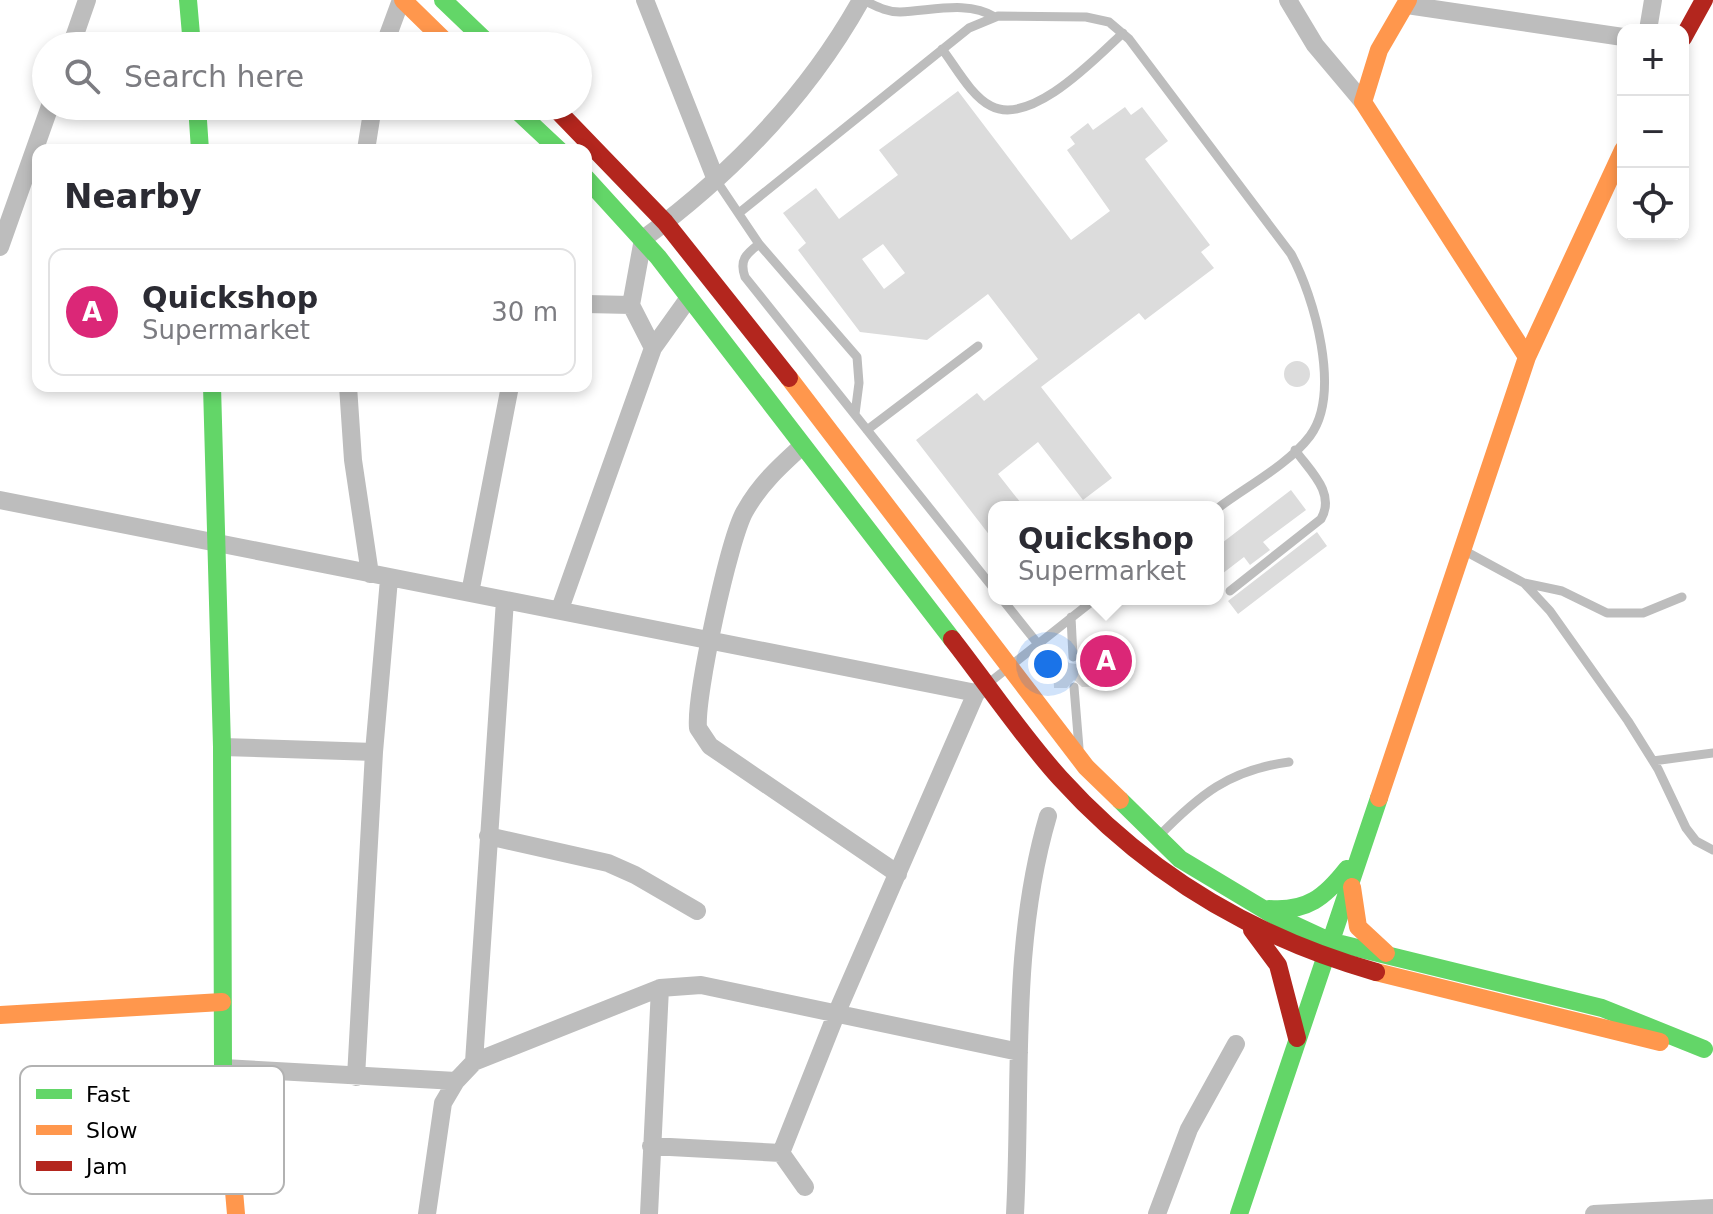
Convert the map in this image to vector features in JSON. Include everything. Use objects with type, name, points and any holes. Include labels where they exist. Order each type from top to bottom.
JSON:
[{"type":"street","points":[[76,32],[87,0]]},
{"type":"street","points":[[188,0],[191,32]]},
{"type":"street","points":[[389,32],[402,0],[435,32]]},
{"type":"street","points":[[443,0],[476,32]]},
{"type":"street","points":[[645,0],[716,180]]},
{"type":"street","points":[[1288,0],[1315,45],[1363,102],[1527,357]]},
{"type":"street","points":[[1649,24],[1653,0]]},
{"type":"street","points":[[1689,27],[1704,0]]},
{"type":"street","points":[[1363,102],[1379,50],[1408,3],[1617,36]]},
{"type":"street","points":[[653,348],[631,305],[643,239],[716,180],[760,139],[857,4]]},
{"type":"street","points":[[37,144],[45,120]]},
{"type":"street","points":[[198,120],[200,144]]},
{"type":"street","points":[[367,144],[371,120]]},
{"type":"street","points":[[527,120],[553,144]]},
{"type":"street","points":[[567,120],[590,144]]},
{"type":"street","points":[[592,146],[665,222],[735,308],[1080,760],[1180,859],[1326,949],[1391,957],[1602,1008],[1708,1050]]},
{"type":"street","points":[[0,247],[32,157]]},
{"type":"street","points":[[1239,1214],[1527,357],[1617,163]]},
{"type":"street","points":[[592,184],[643,239],[802,446],[981,688],[1059,777],[1124,842],[1161,872],[1249,925],[1612,1033],[1708,1050]]},
{"type":"street","points":[[560,609],[653,348],[688,299]]},
{"type":"street","points":[[592,304],[631,305]]},
{"type":"street","points":[[212,392],[222,747],[223,1066]]},
{"type":"street","points":[[348,392],[353,460],[370,574]]},
{"type":"street","points":[[470,593],[509,392]]},
{"type":"street","points":[[802,446],[757,491],[737,527],[711,640],[698,720],[701,737],[898,874]]},
{"type":"street","points":[[0,500],[389,579],[981,688]]},
{"type":"street","points":[[356,1077],[374,752],[389,579]]},
{"type":"street","points":[[474,1062],[505,600]]},
{"type":"street","points":[[781,1153],[837,1012],[981,688]]},
{"type":"street","points":[[222,747],[374,752]]},
{"type":"street","points":[[1015,1214],[1023,935],[1037,854],[1048,816]]},
{"type":"street","points":[[488,836],[608,863],[697,911]]},
{"type":"street","points":[[1262,908],[1289,912],[1311,906],[1355,865]]},
{"type":"street","points":[[1355,865],[1353,911],[1358,927],[1391,957]]},
{"type":"street","points":[[1249,925],[1278,965],[1297,1041]]},
{"type":"street","points":[[427,1214],[443,1103],[456,1081],[474,1062],[660,988],[701,985],[1019,1052]]},
{"type":"street","points":[[649,1214],[660,988]]},
{"type":"street","points":[[0,1015],[222,1002]]},
{"type":"street","points":[[1157,1214],[1189,1129],[1236,1044]]},
{"type":"street","points":[[284,1072],[456,1081]]},
{"type":"street","points":[[651,1146],[781,1153]]},
{"type":"street","points":[[781,1153],[805,1187]]},
{"type":"street","points":[[234,1194],[236,1214]]},
{"type":"street","points":[[1594,1214],[1713,1208]]},
{"type":"lane","points":[[857,4],[900,12],[964,5],[985,10],[995,17]]},
{"type":"lane","points":[[739,213],[969,28],[995,17],[1086,17],[1109,22],[1123,33],[1291,254],[1306,282],[1323,361],[1323,395],[1316,426],[1295,450],[1224,503]]},
{"type":"lane","points":[[942,49],[979,96],[993,108],[1010,110],[1037,102],[1077,76],[1123,33]]},
{"type":"lane","points":[[716,180],[759,244],[857,357],[859,383],[855,414]]},
{"type":"lane","points":[[759,244],[744,257],[742,267],[745,277],[988,581]]},
{"type":"lane","points":[[867,430],[978,346]]},
{"type":"lane","points":[[1230,591],[1321,519],[1326,509],[1325,493],[1295,450]]},
{"type":"lane","points":[[1462,549],[1524,583],[1562,591],[1607,613],[1643,613],[1682,597]]},
{"type":"lane","points":[[1524,583],[1550,611],[1653,761],[1686,828],[1696,841],[1713,850]]},
{"type":"lane","points":[[1007,605],[1038,644]]},
{"type":"lane","points":[[981,688],[1087,605]]},
{"type":"lane","points":[[1071,617],[1073,657]]},
{"type":"lane","points":[[1074,687],[1080,760]]},
{"type":"lane","points":[[1653,761],[1713,753]]},
{"type":"lane","points":[[1158,837],[1210,788],[1264,765],[1289,762]]},
{"type":"building","points":[[958,91],[1071,240],[1110,211],[1067,150],[1075,144],[1070,137],[1088,123],[1093,130],[1125,107],[1131,115],[1142,107],[1168,141],[1145,159],[1210,245],[1201,252],[1214,268],[1145,320],[1139,313],[1041,387],[1112,478],[1083,500],[1038,442],[998,474],[1019,501],[988,501],[988,533],[916,440],[977,393],[984,401],[1038,359],[988,294],[927,340],[860,332],[798,250],[806,243],[783,213],[816,188],[839,219],[898,175],[879,150]],"holes":[[[883,244],[905,273],[884,289],[862,259]]]},
{"type":"building","points":[[1297,361],[1306,365],[1310,374],[1306,383],[1297,387],[1288,383],[1284,374],[1288,365]]},
{"type":"building","points":[[1291,490],[1306,510],[1263,542],[1270,550],[1250,565],[1244,557],[1224,572],[1224,541]]},
{"type":"building","points":[[1317,532],[1327,546],[1238,614],[1228,601]]},
{"type":"building","points":[[1089,645],[1107,645],[1107,652],[1121,651],[1122,670],[1108,671],[1109,686],[1082,687],[1074,680],[1067,688],[1054,688],[1053,658],[1066,658],[1069,663],[1076,664],[1080,657],[1090,656]]},
{"type":"traffic: fast","points":[[188,0],[191,32]]},
{"type":"traffic: fast","points":[[443,0],[476,32]]},
{"type":"traffic: fast","points":[[198,120],[200,144]]},
{"type":"traffic: fast","points":[[527,120],[553,144]]},
{"type":"traffic: fast","points":[[592,185],[658,257],[952,639]]},
{"type":"traffic: fast","points":[[212,392],[222,747],[223,1066]]},
{"type":"traffic: fast","points":[[1239,1214],[1379,798]]},
{"type":"traffic: fast","points":[[1120,800],[1180,859],[1275,916],[1329,941],[1602,1008],[1704,1049]]},
{"type":"traffic: fast","points":[[1269,909],[1294,908],[1314,901],[1347,869]]},
{"type":"traffic: slow","points":[[403,0],[436,32]]},
{"type":"traffic: slow","points":[[1408,0],[1379,50],[1363,102],[1527,357]]},
{"type":"traffic: slow","points":[[1379,798],[1527,357],[1617,163]]},
{"type":"traffic: slow","points":[[789,378],[1086,767],[1120,800]]},
{"type":"traffic: slow","points":[[1352,887],[1358,927],[1386,953]]},
{"type":"traffic: slow","points":[[1376,972],[1660,1042]]},
{"type":"traffic: slow","points":[[0,1015],[222,1002]]},
{"type":"traffic: slow","points":[[234,1194],[236,1214]]},
{"type":"traffic: jam","points":[[1689,27],[1704,0]]},
{"type":"traffic: jam","points":[[567,120],[590,144]]},
{"type":"traffic: jam","points":[[592,146],[665,222],[789,378]]},
{"type":"traffic: jam","points":[[952,639],[1046,762],[1093,812],[1129,844],[1204,898],[1244,921],[1330,958],[1376,972]]},
{"type":"traffic: jam","points":[[1252,930],[1278,965],[1297,1038]]},
{"type":"place","name":"Quickshop","points":[[1106,661]]}]
